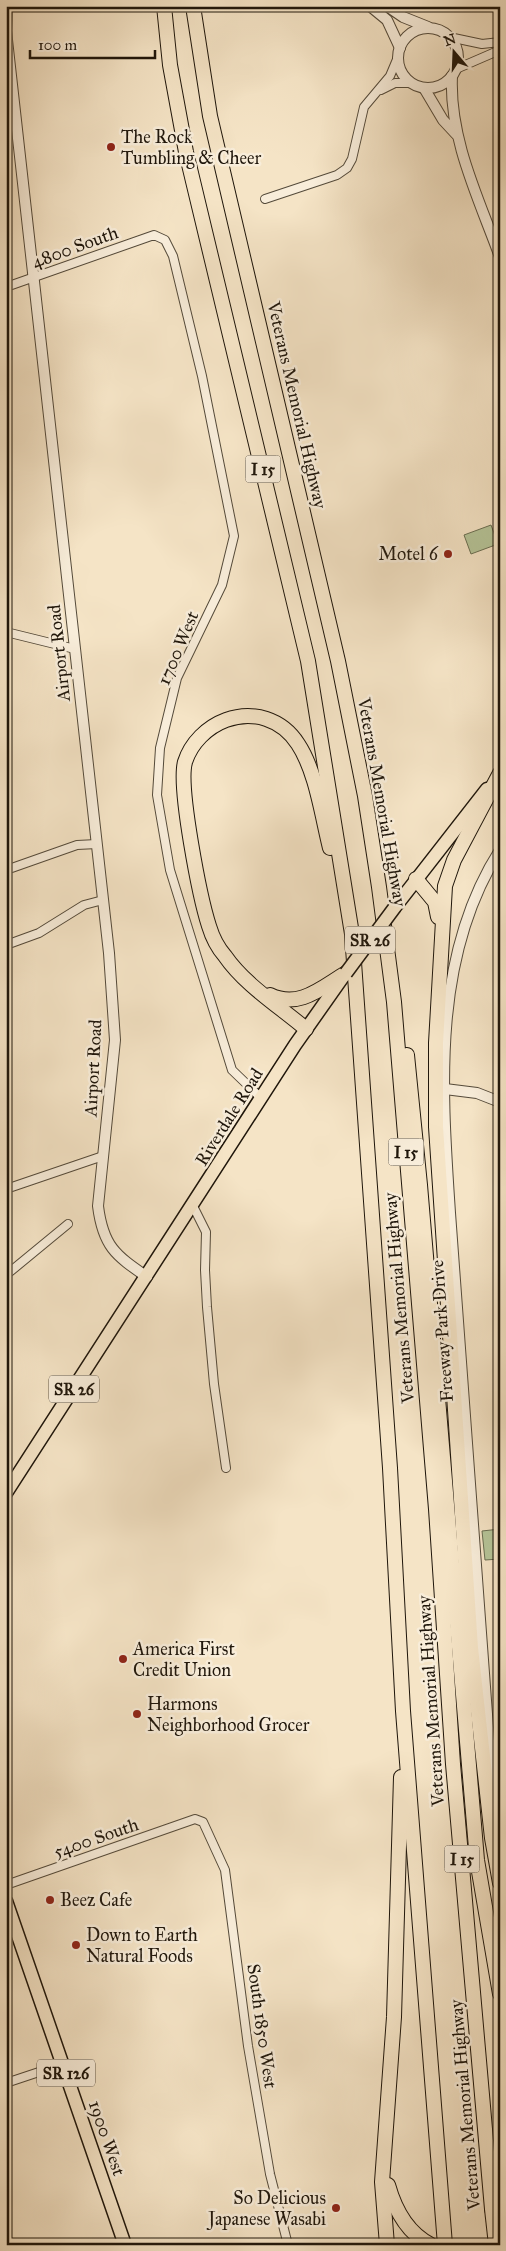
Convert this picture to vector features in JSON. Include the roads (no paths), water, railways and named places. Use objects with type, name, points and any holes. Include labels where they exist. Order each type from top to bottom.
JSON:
[{"type":"highway","name":"Veterans Memorial Highway","points":[[164,6],[170,65],[186,152],[308,661],[352,934],[390,1468],[403,1711],[445,2245]]},
{"type":"highway","name":"Veterans Memorial Highway","points":[[193,6],[210,116],[338,661],[358,756],[374,852],[394,1002],[435,1500],[453,1764],[496,2245]]},
{"type":"highway","points":[[306,1029],[236,970],[224,956],[209,927],[183,788],[185,764],[190,750],[202,735],[219,723],[239,715],[259,716],[275,723],[298,744],[310,770],[352,934]]},
{"type":"highway","points":[[500,773],[448,873],[445,886],[436,1043],[438,1166],[471,1648],[492,1838],[500,1883]]},
{"type":"highway","points":[[416,879],[435,902],[442,932]]},
{"type":"highway","points":[[256,988],[281,1000],[292,1000],[307,996],[346,973]]},
{"type":"highway","points":[[394,1002],[407,1054],[420,1185],[478,1860],[500,1994]]},
{"type":"highway","points":[[387,2245],[383,2170],[394,2017],[395,1929],[403,1711]]},
{"type":"highway","points":[[383,2170],[397,2213],[412,2231],[431,2245]]},
{"type":"highway","points":[[491,2245],[500,2234]]},
{"type":"main road","name":"Riverdale Road","points":[[6,1493],[306,1029],[416,879],[500,773]]},
{"type":"main road","name":"1900 West","points":[[6,1901],[125,2245]]},
{"type":"street","name":"Airport Road","points":[[7,6],[6,31],[103,900],[114,1040],[98,1206],[100,1224],[107,1241],[116,1254],[146,1277]]},
{"type":"street","points":[[370,6],[387,20],[399,52],[400,67],[404,76],[411,83]]},
{"type":"street","points":[[387,6],[402,17],[449,37],[482,44],[500,42]]},
{"type":"street","points":[[265,199],[337,175],[347,168],[352,159],[364,107],[394,70],[399,52],[413,33],[432,29]]},
{"type":"street","points":[[449,37],[457,52],[454,72],[453,111],[457,135],[500,257]]},
{"type":"street","points":[[377,92],[395,83],[411,83],[424,88],[440,85],[454,72],[500,50]]},
{"type":"street","points":[[424,88],[443,120],[457,135]]},
{"type":"street","name":"4800 South","points":[[6,287],[154,235]]},
{"type":"street","name":"1700 West","points":[[154,235],[165,240],[173,256],[202,376],[234,536],[222,584],[177,678],[160,748],[157,795],[170,870],[232,1070],[261,1098]]},
{"type":"street","points":[[6,632],[75,649]]},
{"type":"street","points":[[6,870],[77,845],[96,844]]},
{"type":"street","name":"Freeway Park Drive","points":[[500,850],[476,892],[458,945],[447,1010],[444,1043],[449,1204],[489,1741],[500,1820]]},
{"type":"street","points":[[6,945],[39,932],[84,905],[103,900]]},
{"type":"street","points":[[445,1089],[477,1093],[500,1102]]},
{"type":"street","points":[[6,1188],[103,1156]]},
{"type":"street","points":[[193,1206],[206,1232],[205,1270],[208,1316],[214,1384],[226,1468]]},
{"type":"street","points":[[6,1274],[68,1224]]},
{"type":"street","name":"5400 South","points":[[6,1885],[195,1819]]},
{"type":"street","name":"South 1850 West","points":[[195,1819],[203,1822],[225,1870],[248,2046],[270,2174],[288,2245]]},
{"type":"street","points":[[6,2083],[63,2064]]},
{"type":"place","name":"The Rock Tumbling & Cheer","points":[[111,147]]},
{"type":"place","name":"Motel 6","points":[[448,554]]},
{"type":"place","name":"America First Credit Union","points":[[123,1659]]},
{"type":"place","name":"Harmons Neighborhood Grocer","points":[[137,1714]]},
{"type":"place","name":"Beez Cafe","points":[[50,1900]]},
{"type":"place","name":"Down to Earth Natural Foods","points":[[76,1945]]},
{"type":"place","name":"So Delicious Japanese Wasabi","points":[[336,2208]]}]
